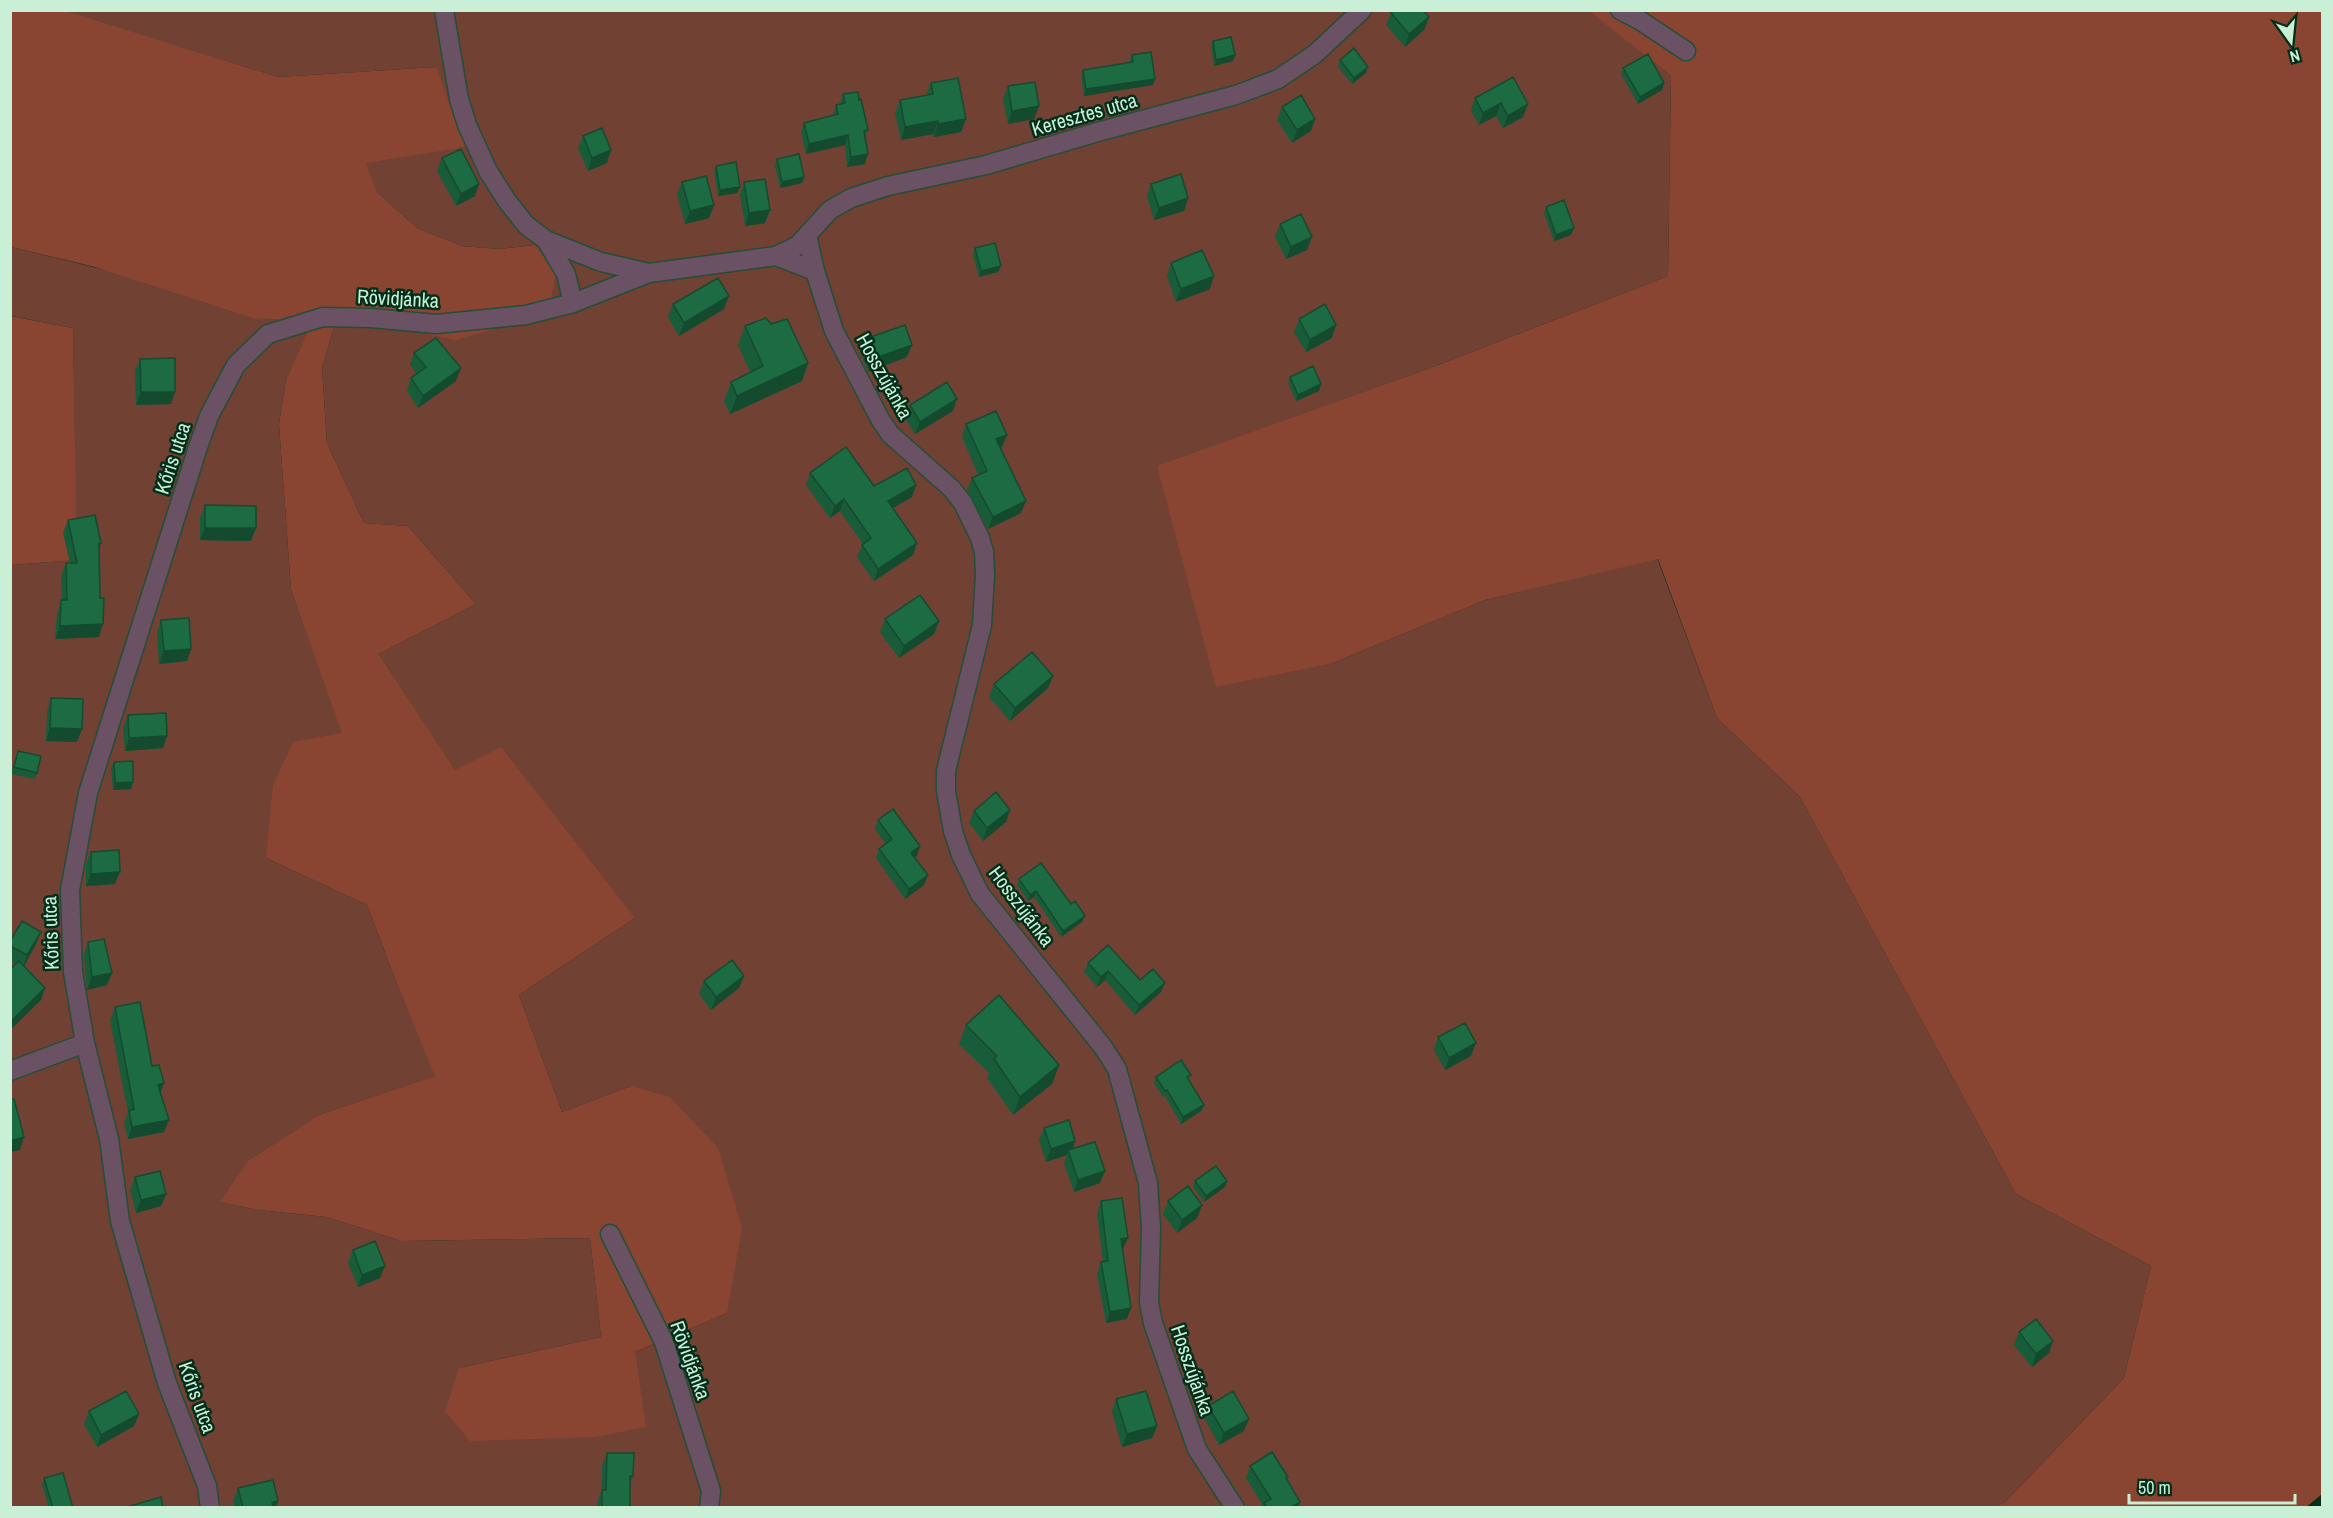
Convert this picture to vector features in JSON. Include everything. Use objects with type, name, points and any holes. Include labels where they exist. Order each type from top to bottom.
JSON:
[{"type":"street","name":"Keresztes utca","points":[[444,10],[459,99],[467,125],[488,171],[507,201],[526,225],[546,240],[601,262],[649,273],[776,256],[797,246],[830,210],[851,198],[888,186],[986,165],[1236,95],[1278,79],[1315,54],[1362,10]]},
{"type":"street","points":[[1620,10],[1686,51]]},
{"type":"street","points":[[807,235],[814,272]]},
{"type":"street","points":[[546,240],[566,274],[573,303]]},
{"type":"street","points":[[776,256],[814,272]]},
{"type":"street","name":"Hosszújánka","points":[[814,272],[834,331],[880,419],[890,434],[952,489],[963,503],[980,538],[985,561],[982,625],[946,771],[946,791],[951,824],[961,855],[980,894],[1103,1047],[1117,1068],[1148,1183],[1151,1228],[1149,1302],[1154,1323],[1197,1449],[1234,1508]]},
{"type":"street","name":"Rövidjánka","points":[[236,365],[268,334],[323,317],[371,318],[436,324],[526,315],[573,303],[649,273]]},
{"type":"street","name":"Kőris utca","points":[[210,1508],[207,1486],[167,1383],[120,1221],[110,1139],[85,1043],[73,972],[70,890],[88,793],[197,450],[209,416],[236,365]]},
{"type":"street","points":[[10,1071],[85,1043]]},
{"type":"street","name":"Rövidjánka","points":[[610,1234],[664,1342],[711,1491],[709,1508]]},
{"type":"shaded area","points":[[62,10],[278,77],[436,67],[466,147],[366,163],[377,192],[417,228],[462,246],[500,249],[535,245],[556,273],[548,313],[456,340],[337,316],[322,368],[327,443],[364,523],[408,526],[476,604],[379,654],[455,770],[501,747],[635,918],[519,995],[562,1112],[631,1086],[670,1097],[718,1148],[742,1228],[727,1313],[635,1352],[646,1427],[595,1437],[470,1441],[445,1411],[459,1368],[601,1337],[590,1238],[401,1241],[327,1217],[258,1210],[220,1202],[248,1161],[321,1114],[435,1076],[367,905],[266,858],[273,785],[293,742],[342,733],[291,590],[279,424],[286,379],[313,321],[253,318],[95,267],[11,247],[11,11]]},
{"type":"shaded area","points":[[1589,10],[1671,76],[1668,276],[1438,365],[1157,467],[1333,663],[1485,600],[1657,558],[1717,718],[1800,797],[2016,1194],[2151,1266],[2124,1378],[2005,1502],[1996,1508],[11,1508],[11,565],[76,560],[73,328],[11,316],[11,247],[314,321],[286,379],[279,424],[291,590],[343,733],[266,858],[367,905],[436,1076],[321,1114],[221,1202],[258,1210],[327,1217],[401,1241],[590,1238],[601,1337],[459,1368],[635,1352],[727,1313],[631,1086],[562,1112],[519,995],[635,918],[455,771],[379,654],[476,604],[408,526],[364,523],[327,443],[322,368],[337,316],[535,245],[500,249],[462,246],[417,228],[377,192],[365,163],[436,67],[278,77],[62,11]]},
{"type":"shaded area","points":[[1589,11],[2322,11],[2322,1494],[2305,1508],[1996,1507],[2005,1502],[2124,1378],[2151,1266],[2016,1194],[1800,797],[1717,718],[1658,559],[1485,600],[1333,663],[1216,687],[1157,466],[1438,365],[1668,276],[1671,76]]},
{"type":"shaded area","points":[[10,316],[73,328],[77,560],[11,565]]},
{"type":"building","points":[[1394,10],[1423,10],[1429,17],[1409,34],[1391,13]]},
{"type":"building","points":[[1231,37],[1235,55],[1216,60],[1213,41]]},
{"type":"building","points":[[1354,48],[1368,67],[1354,78],[1340,60]]},
{"type":"building","points":[[1151,52],[1155,79],[1086,89],[1083,70],[1133,62],[1132,55]]},
{"type":"building","points":[[1648,54],[1664,83],[1640,97],[1623,68]]},
{"type":"building","points":[[1513,77],[1528,104],[1508,116],[1501,103],[1483,113],[1475,98]]},
{"type":"building","points":[[958,78],[966,119],[905,127],[900,100],[933,94],[931,83]]},
{"type":"building","points":[[1035,82],[1039,106],[1012,111],[1008,86]]},
{"type":"building","points":[[858,92],[868,130],[864,131],[868,154],[851,157],[848,135],[809,144],[804,123],[838,114],[836,105],[845,103],[843,94]]},
{"type":"building","points":[[1301,95],[1315,119],[1297,130],[1282,107]]},
{"type":"building","points":[[602,128],[611,150],[592,158],[583,136]]},
{"type":"building","points":[[461,149],[479,184],[461,194],[442,158]]},
{"type":"building","points":[[799,154],[804,177],[782,182],[777,159]]},
{"type":"building","points":[[736,162],[740,187],[720,190],[716,166]]},
{"type":"building","points":[[1181,174],[1188,198],[1159,208],[1151,184]]},
{"type":"building","points":[[706,176],[714,205],[690,211],[682,182]]},
{"type":"building","points":[[765,179],[770,210],[749,213],[744,182]]},
{"type":"building","points":[[1564,200],[1574,228],[1556,235],[1546,207]]},
{"type":"building","points":[[1301,214],[1312,237],[1291,247],[1280,224]]},
{"type":"building","points":[[995,243],[1001,266],[981,271],[975,248]]},
{"type":"building","points":[[1202,250],[1214,276],[1181,289],[1171,263]]},
{"type":"building","points":[[718,278],[729,296],[684,323],[673,304]]},
{"type":"building","points":[[1325,304],[1336,325],[1310,340],[1299,319]]},
{"type":"building","points":[[766,318],[771,324],[787,319],[808,363],[737,396],[731,382],[763,366],[745,326]]},
{"type":"building","points":[[905,325],[912,345],[873,359],[865,339]]},
{"type":"building","points":[[436,338],[461,368],[423,396],[411,378],[426,367],[414,353]]},
{"type":"building","points":[[175,358],[175,392],[141,392],[140,359]]},
{"type":"building","points":[[1313,366],[1321,384],[1298,395],[1290,377]]},
{"type":"building","points":[[947,382],[957,399],[920,422],[910,405]]},
{"type":"building","points":[[996,411],[1007,435],[996,439],[1026,501],[993,517],[972,478],[987,471],[966,424]]},
{"type":"building","points":[[846,447],[874,486],[907,468],[916,485],[888,501],[917,543],[878,569],[862,545],[871,538],[844,499],[835,506],[810,473]]},
{"type":"building","points":[[205,505],[256,506],[256,528],[205,528]]},
{"type":"building","points":[[95,515],[101,543],[99,544],[100,598],[104,598],[103,624],[60,626],[61,600],[67,600],[66,563],[77,563],[68,520]]},
{"type":"building","points":[[920,595],[939,621],[904,646],[885,619]]},
{"type":"building","points":[[189,618],[191,649],[164,651],[161,620]]},
{"type":"building","points":[[1032,652],[1053,676],[1015,708],[994,684]]},
{"type":"building","points":[[51,698],[83,699],[82,729],[50,728]]},
{"type":"building","points":[[166,713],[167,736],[129,738],[128,715]]},
{"type":"building","points":[[18,751],[41,756],[37,773],[14,767]]},
{"type":"building","points":[[133,761],[133,782],[115,783],[114,762]]},
{"type":"building","points":[[996,792],[1010,810],[987,828],[974,811]]},
{"type":"building","points":[[893,809],[920,846],[911,853],[928,875],[909,889],[879,849],[892,839],[878,820]]},
{"type":"building","points":[[119,850],[120,872],[91,874],[91,852]]},
{"type":"building","points":[[1041,863],[1071,904],[1075,901],[1085,916],[1063,931],[1036,891],[1030,895],[1019,879]]},
{"type":"building","points":[[22,921],[41,932],[27,955],[10,946],[10,941]]},
{"type":"building","points":[[104,939],[112,973],[92,977],[88,942]]},
{"type":"building","points":[[1108,945],[1140,980],[1153,969],[1165,983],[1139,1005],[1108,971],[1101,977],[1088,963]]},
{"type":"building","points":[[732,960],[744,976],[716,997],[704,981]]},
{"type":"building","points":[[19,961],[45,988],[10,1022],[10,969]]},
{"type":"building","points":[[999,995],[1059,1065],[1020,1097],[994,1059],[997,1056],[966,1025]]},
{"type":"building","points":[[140,1002],[152,1066],[159,1065],[164,1083],[158,1085],[169,1120],[132,1127],[129,1111],[134,1109],[115,1007]]},
{"type":"building","points":[[1465,1023],[1476,1043],[1449,1058],[1438,1037]]},
{"type":"building","points":[[1181,1060],[1191,1075],[1187,1077],[1204,1105],[1183,1117],[1167,1090],[1165,1091],[1156,1077]]},
{"type":"building","points":[[14,1099],[24,1137],[10,1141],[10,1100]]},
{"type":"building","points":[[1069,1120],[1075,1141],[1051,1149],[1044,1128]]},
{"type":"building","points":[[1095,1142],[1105,1171],[1078,1180],[1068,1150]]},
{"type":"building","points":[[1216,1166],[1227,1181],[1206,1196],[1195,1181]]},
{"type":"building","points":[[160,1171],[166,1194],[141,1200],[135,1177]]},
{"type":"building","points":[[1188,1186],[1202,1205],[1182,1220],[1168,1201]]},
{"type":"building","points":[[1122,1198],[1128,1238],[1121,1239],[1131,1308],[1110,1312],[1101,1262],[1108,1261],[1101,1201]]},
{"type":"building","points":[[375,1241],[385,1266],[362,1275],[353,1250]]},
{"type":"building","points":[[2036,1319],[2053,1341],[2036,1354],[2019,1332]]},
{"type":"building","points":[[126,1391],[139,1414],[101,1435],[89,1411]]},
{"type":"building","points":[[1146,1391],[1157,1426],[1127,1434],[1116,1399]]},
{"type":"building","points":[[1233,1391],[1249,1419],[1224,1433],[1208,1406]]},
{"type":"building","points":[[1272,1452],[1300,1502],[1290,1508],[1267,1508],[1264,1503],[1271,1499],[1250,1466]]},
{"type":"building","points":[[607,1453],[634,1453],[633,1476],[630,1476],[630,1508],[602,1508],[602,1490],[606,1490]]},
{"type":"building","points":[[63,1473],[73,1508],[53,1508],[44,1478]]},
{"type":"building","points":[[273,1480],[278,1501],[272,1502],[273,1508],[243,1508],[238,1488]]},
{"type":"building","points":[[161,1497],[163,1508],[130,1508],[130,1506]]}]
